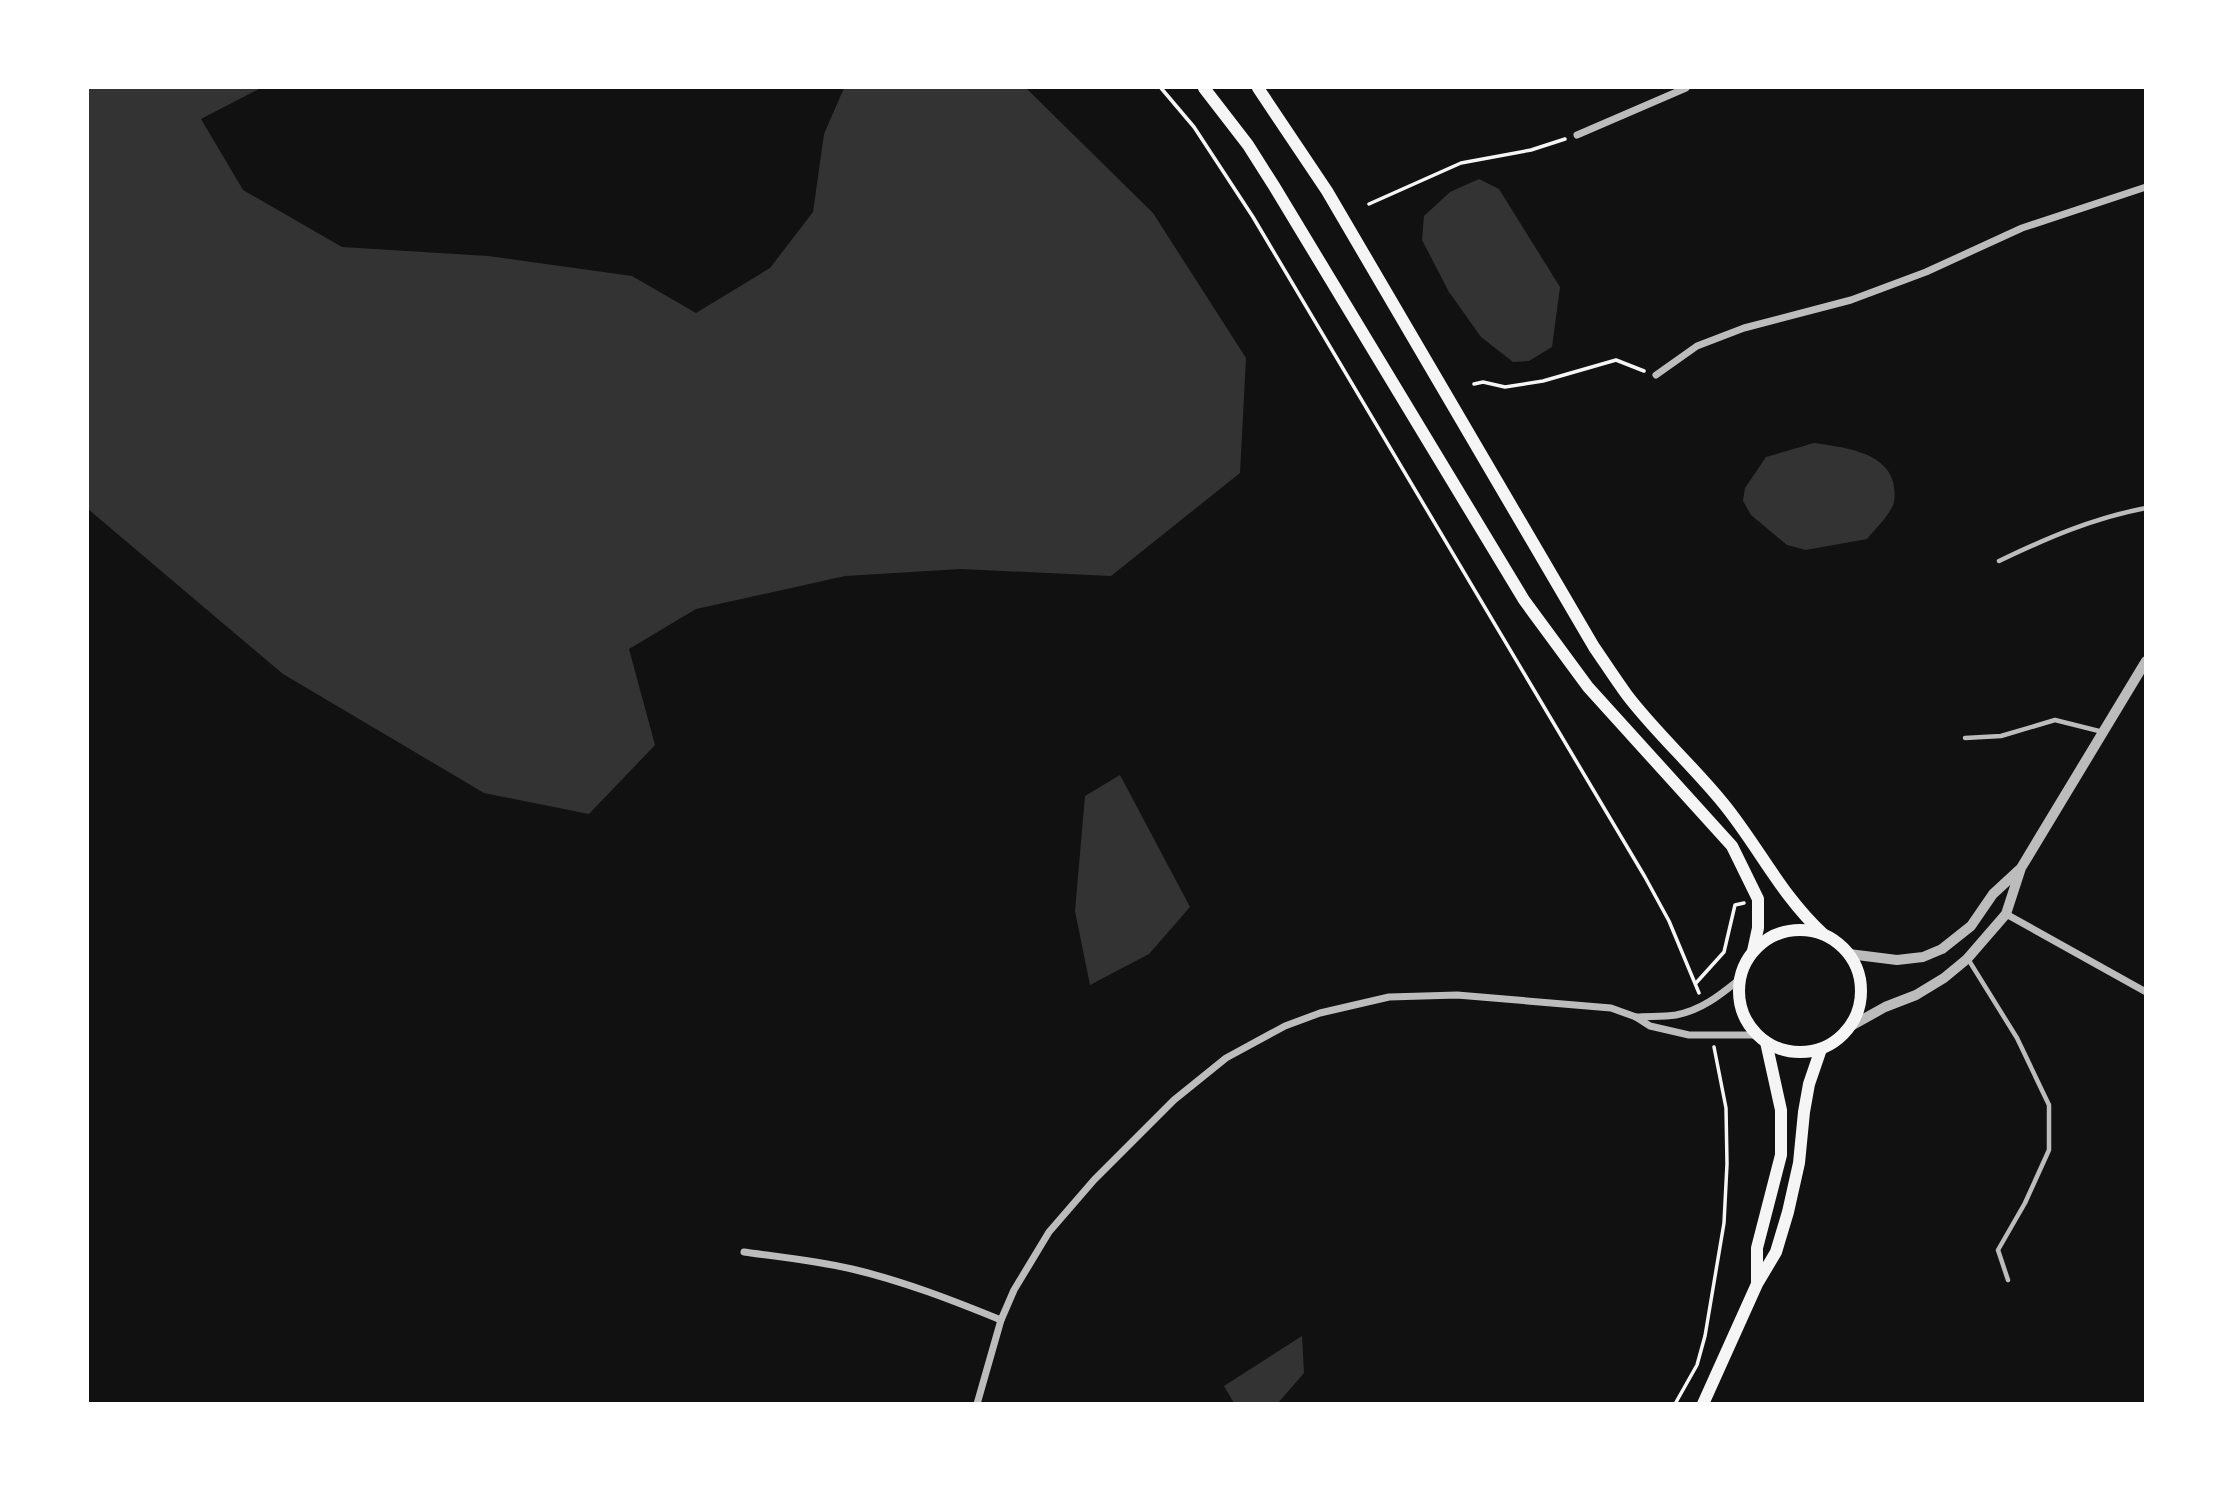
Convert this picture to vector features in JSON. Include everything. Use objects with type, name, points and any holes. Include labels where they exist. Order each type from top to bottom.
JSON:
[{"type":"main road","points":[[1204,88],[1248,145],[1274,186],[1524,600],[1588,687],[1732,846],[1758,899],[1758,928],[1753,951],[1740,979],[1739,999],[1745,1019],[1762,1039],[1784,1050],[1802,1052],[1821,1049],[1838,1040],[1851,1026],[1859,1008],[1862,989],[1858,970],[1849,954],[1802,915],[1723,803],[1628,696],[1594,647],[1327,191],[1258,88]]},
{"type":"main road","points":[[1753,951],[1768,939],[1785,932],[1804,930],[1823,934]]},
{"type":"main road","points":[[1757,1284],[1757,1248],[1780,1155],[1781,1110],[1762,1039]]},
{"type":"main road","points":[[1703,1404],[1757,1284],[1776,1252],[1799,1163],[1806,1100],[1821,1049]]},
{"type":"street","points":[[1577,135],[1686,88]]},
{"type":"street","points":[[1656,375],[1697,346],[1744,328],[1851,300],[1926,272],[2022,228],[2146,187]]},
{"type":"street","points":[[1851,1026],[1885,1007],[1916,995],[1944,978],[1967,959],[2006,915],[2021,868],[2146,661]]},
{"type":"street","points":[[1849,954],[1897,960],[1923,957],[1942,950],[1971,926],[1993,894],[2021,868]]},
{"type":"street","points":[[2006,915],[2146,992]]},
{"type":"street","points":[[1636,1017],[1674,1015],[1704,1006],[1740,979]]},
{"type":"street","points":[[977,1404],[1001,1320],[1014,1290],[1049,1232],[1094,1180],[1174,1100],[1226,1058],[1285,1026],[1320,1013],[1388,997],[1423,994],[1587,1004],[1611,1008],[1665,1031],[1762,1039]]},
{"type":"street","points":[[744,1252],[852,1269],[944,1296],[1001,1320]]},
{"type":"lane","points":[[1999,561],[2063,531],[2112,514],[2146,508]]},
{"type":"lane","points":[[1965,738],[2001,736],[2055,720],[2104,732]]},
{"type":"lane","points":[[1967,959],[2017,1038],[2049,1105],[2049,1150],[2025,1203],[1998,1250],[2008,1280]]},
{"type":"path","points":[[1161,88],[1194,127],[1253,217],[1586,775],[1669,921],[1704,1006]]},
{"type":"path","points":[[1369,204],[1461,163],[1531,150],[1577,135]]},
{"type":"path","points":[[1474,384],[1483,382],[1505,387],[1543,381],[1616,360],[1656,375]]},
{"type":"path","points":[[1675,1404],[1697,1365],[1705,1336],[1724,1223],[1726,1108],[1713,1041]]},
{"type":"shaded area","points":[[88,88],[261,88],[201,119],[243,190],[342,247],[488,256],[632,276],[696,313],[770,268],[813,212],[824,134],[844,88],[1026,88],[1153,213],[1246,358],[1240,473],[1111,576],[961,569],[845,576],[696,609],[629,649],[655,745],[589,814],[484,793],[283,674],[88,509]]},
{"type":"shaded area","points":[[1479,179],[1499,189],[1560,287],[1552,347],[1529,361],[1513,362],[1481,337],[1449,292],[1422,240],[1424,216],[1450,192]]},
{"type":"shaded area","points":[[1814,443],[1861,452],[1881,463],[1888,472],[1894,485],[1894,503],[1867,539],[1806,550],[1787,545],[1751,515],[1743,501],[1745,488],[1766,457]]},
{"type":"shaded area","points":[[1120,775],[1190,907],[1149,954],[1090,985],[1075,911],[1085,796]]},
{"type":"shaded area","points":[[1302,1336],[1304,1373],[1278,1403],[1234,1403],[1224,1386]]}]
